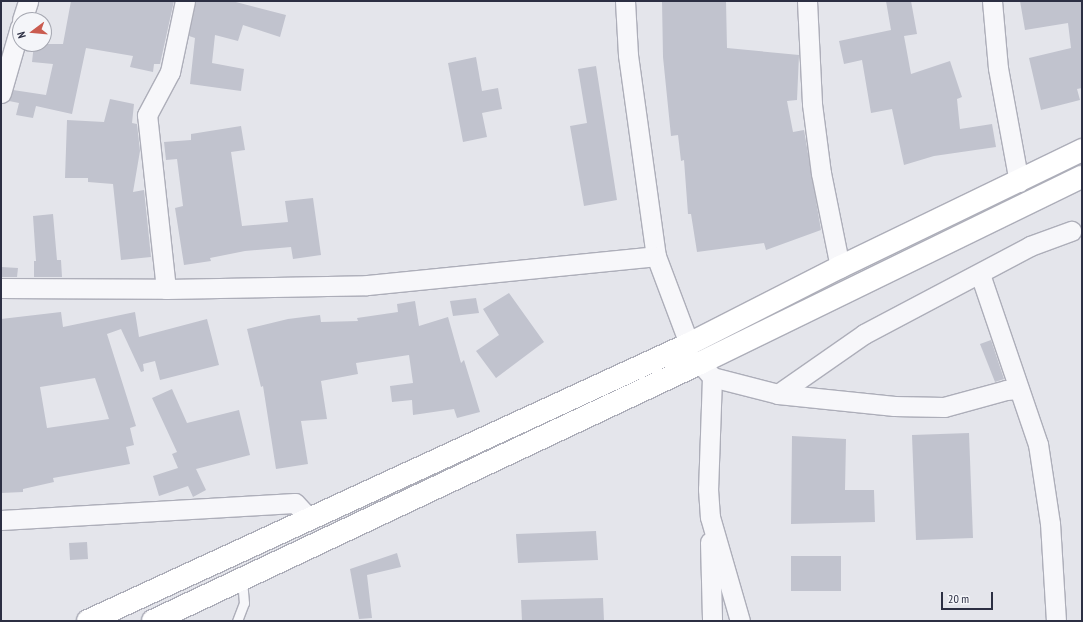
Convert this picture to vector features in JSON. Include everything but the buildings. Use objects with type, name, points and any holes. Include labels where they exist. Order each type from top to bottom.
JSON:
[{"type":"main road","points":[[88,621],[689,344],[840,267],[1019,182],[1082,150]]},
{"type":"main road","points":[[153,621],[242,577],[706,370],[1082,177]]},
{"type":"street","points":[[25,12],[28,1]]},
{"type":"street","points":[[166,289],[147,115],[170,72],[185,1]]},
{"type":"street","points":[[625,1],[628,55],[656,256],[689,344]]},
{"type":"street","points":[[807,1],[813,112],[821,173],[840,267]]},
{"type":"street","points":[[992,1],[998,68],[1019,182]]},
{"type":"street","points":[[1,93],[13,52]]},
{"type":"street","points":[[778,394],[864,334],[980,274],[1030,246],[1071,231]]},
{"type":"street","points":[[1,288],[166,289],[367,285],[656,256]]},
{"type":"street","points":[[980,274],[1019,389],[1025,399],[1038,444],[1050,523],[1056,621]]},
{"type":"street","points":[[712,621],[706,370],[778,394],[894,406],[944,407],[1006,390],[1019,389]]},
{"type":"street","points":[[1,520],[295,503],[309,518]]},
{"type":"street","points":[[710,516],[740,621]]},
{"type":"lane","points":[[237,621],[244,603],[242,577]]}]
